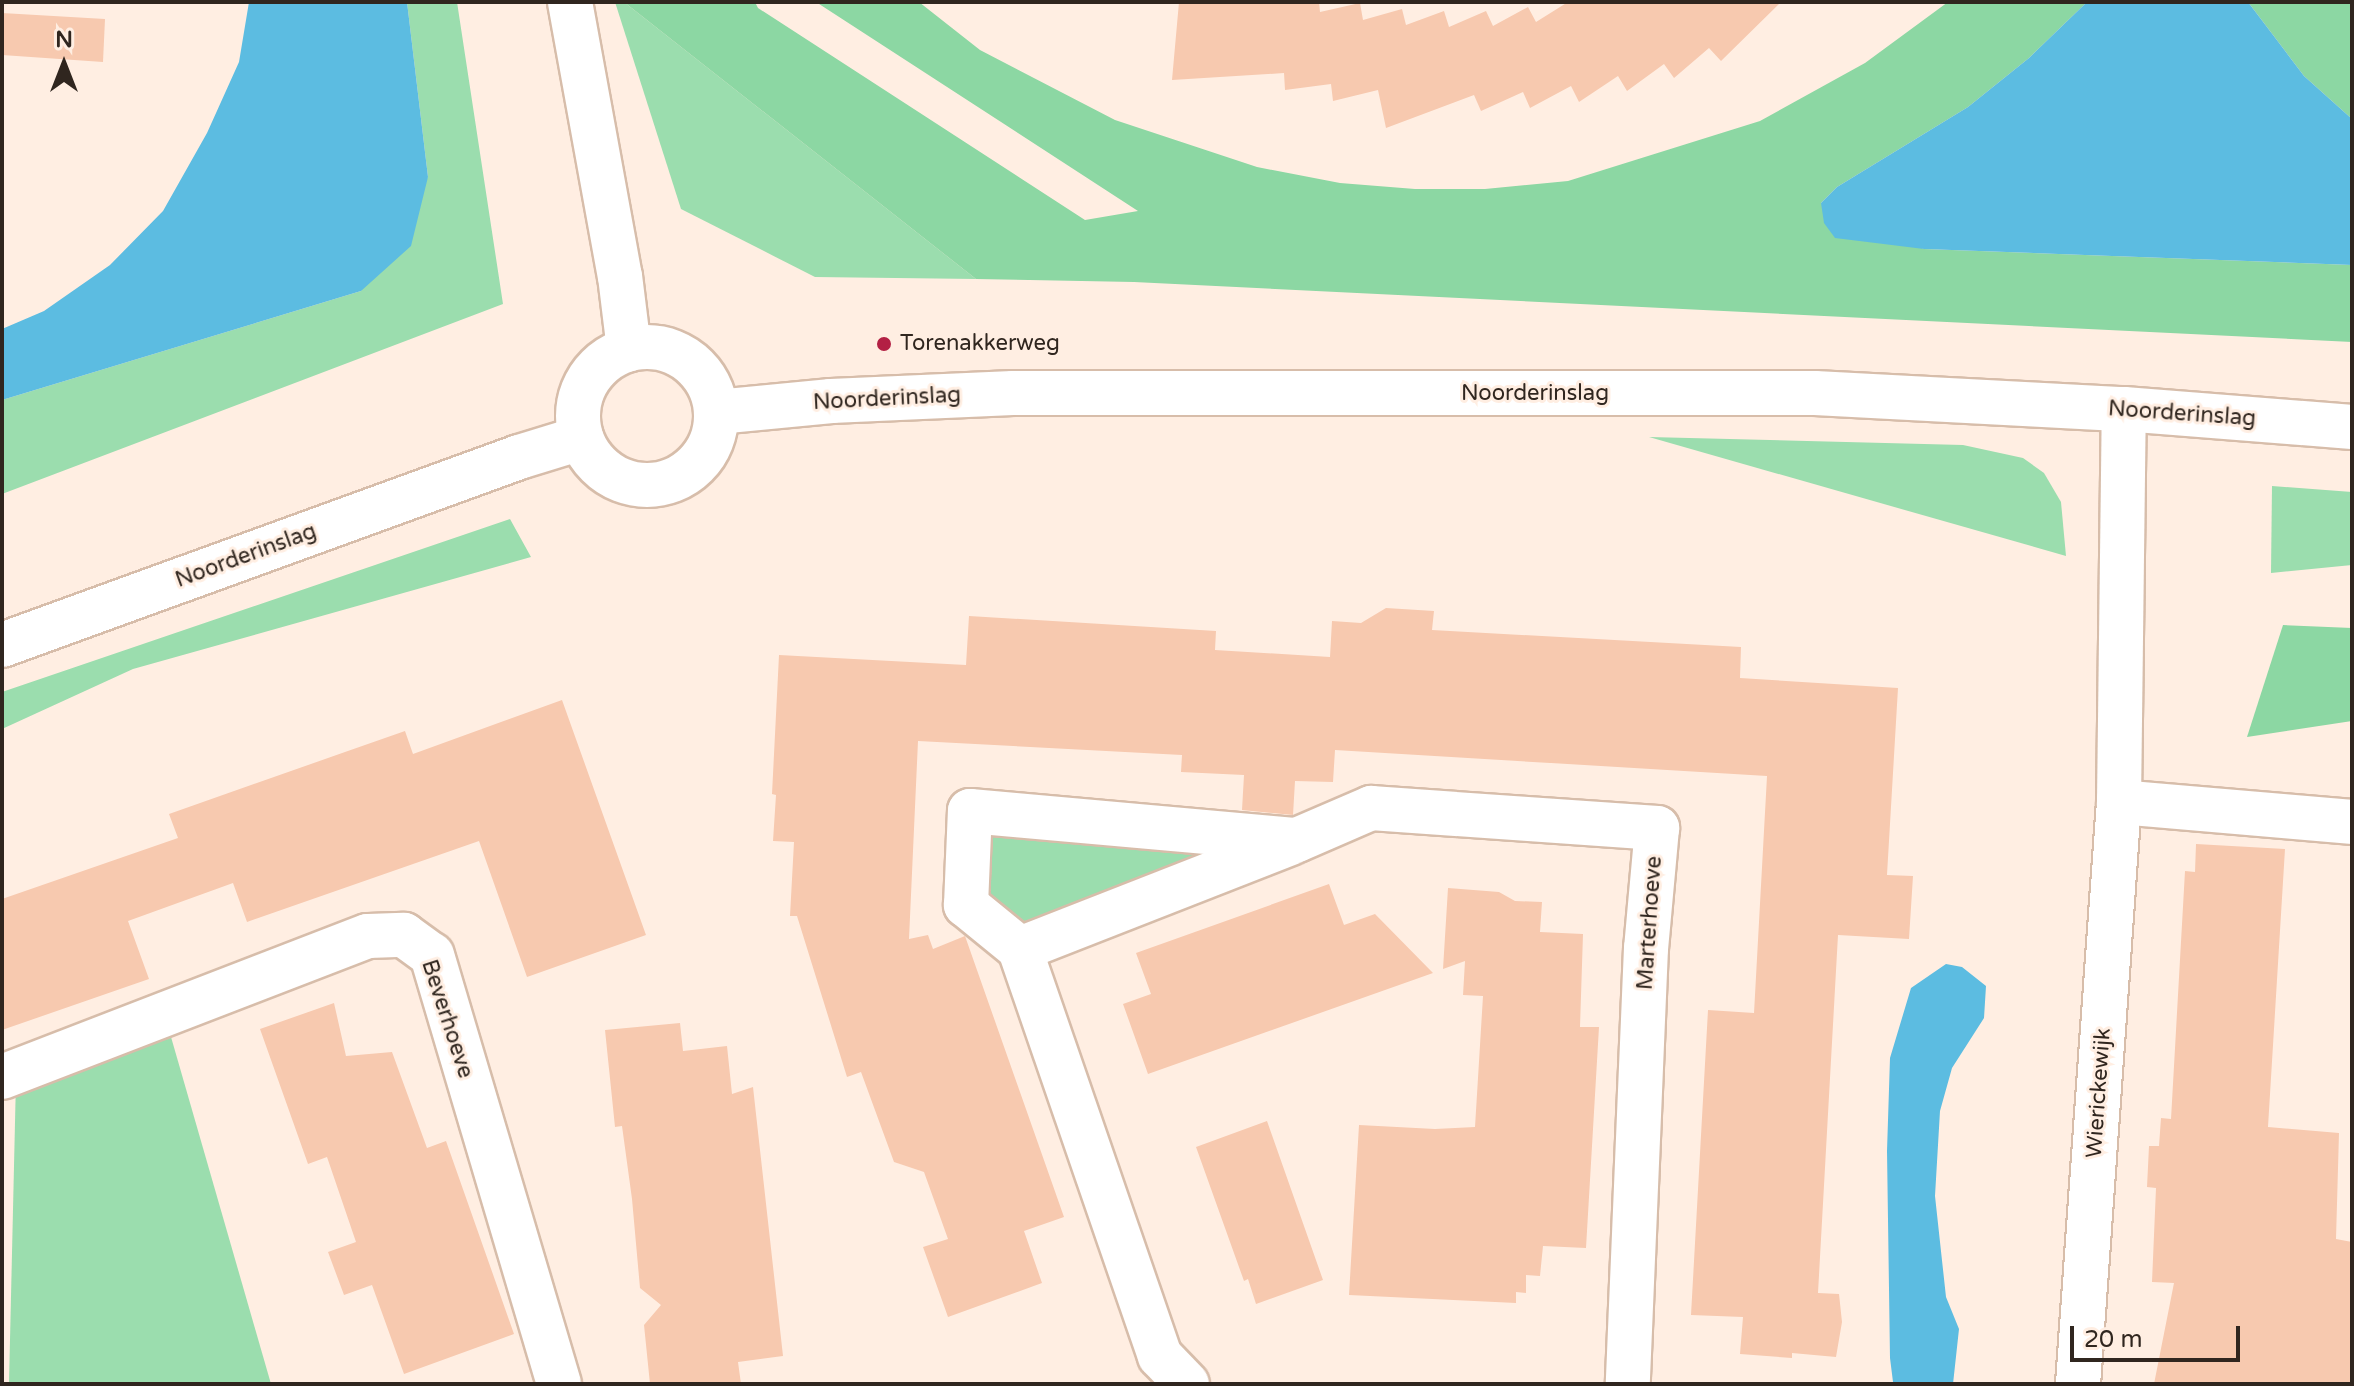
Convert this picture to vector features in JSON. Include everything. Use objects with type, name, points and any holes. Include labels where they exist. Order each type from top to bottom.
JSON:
[{"type":"street","points":[[570,2],[620,276],[629,349]]},
{"type":"street","points":[[655,347],[675,352],[701,372],[711,389],[717,412],[713,437],[702,459],[682,476],[657,484],[638,484],[610,475],[587,452],[581,438],[581,392],[593,372],[613,355],[629,349],[655,347]]},
{"type":"street","name":"Noorderinslag","points":[[717,412],[802,403],[1013,393],[1815,393],[2124,409],[2352,427]]},
{"type":"street","name":"Wierickewijk","points":[[2078,1384],[2119,802],[2124,409]]},
{"type":"street","name":"Noorderinslag","points":[[2,645],[519,457],[581,438]]},
{"type":"street","points":[[2119,802],[2352,822]]},
{"type":"street","name":"Marterhoeve","points":[[1297,840],[970,811],[966,905],[1020,949],[1297,840],[1371,808],[1657,828],[1646,948],[1628,1384]]},
{"type":"street","name":"Beverhoeve","points":[[2,1077],[368,936],[404,935],[432,955],[559,1384]]},
{"type":"street","points":[[1020,949],[1160,1356],[1187,1384]]},
{"type":"green space","points":[[407,2],[457,2],[503,304],[2,494],[2,400],[361,291],[428,177]]},
{"type":"green space","points":[[615,2],[624,2],[976,279],[815,277],[681,209]]},
{"type":"green space","points":[[624,2],[755,2],[758,8],[1085,220],[1138,211],[816,2],[919,2],[980,50],[1115,120],[1257,167],[1340,183],[1415,189],[1485,189],[1568,181],[1760,121],[1865,63],[1948,2],[2087,2],[2029,58],[1968,107],[1837,187],[1821,203],[1924,249],[2352,265],[2352,342],[1134,282],[976,279]]},
{"type":"green space","points":[[2248,2],[2350,2],[2352,119],[2304,76]]},
{"type":"green space","points":[[1649,437],[1963,445],[2023,458],[2044,473],[2061,502],[2066,556]]},
{"type":"green space","points":[[2272,486],[2352,492],[2352,565],[2271,573]]},
{"type":"green space","points":[[510,519],[531,557],[133,669],[2,729],[2,692]]},
{"type":"green space","points":[[2283,625],[2352,628],[2352,721],[2247,737]]},
{"type":"green space","points":[[970,811],[1297,840],[1020,949],[966,905]]},
{"type":"green space","points":[[169,1030],[271,1384],[9,1384],[16,1079]]},
{"type":"water","points":[[249,2],[407,2],[428,177],[411,246],[361,291],[2,400],[2,329],[44,311],[110,265],[163,211],[207,133],[239,62]]},
{"type":"water","points":[[2087,2],[2248,2],[2304,76],[2352,119],[2352,265],[1924,249],[1835,238],[1824,223],[1821,203],[1837,187],[1968,107],[2029,58]]},
{"type":"water","points":[[1946,964],[1962,967],[1986,986],[1984,1018],[1952,1068],[1940,1111],[1935,1196],[1946,1297],[1959,1329],[1953,1384],[1897,1384],[1893,1382],[1890,1358],[1887,1151],[1890,1058],[1911,988]]},
{"type":"building","points":[[1179,2],[1319,2],[1320,12],[1360,3],[1363,20],[1402,9],[1406,25],[1444,11],[1449,27],[1486,11],[1493,26],[1528,7],[1536,22],[1568,2],[1781,2],[1721,61],[1709,48],[1674,78],[1664,64],[1627,91],[1618,76],[1579,102],[1571,86],[1530,108],[1523,92],[1481,111],[1474,95],[1386,128],[1378,90],[1333,101],[1331,84],[1285,90],[1284,73],[1172,80]]},
{"type":"building","points":[[2,13],[105,19],[103,62],[2,55]]},
{"type":"building","points":[[1386,608],[1434,611],[1432,630],[1741,647],[1740,678],[1898,688],[1887,875],[1913,876],[1909,939],[1838,935],[1818,1293],[1839,1294],[1842,1322],[1836,1357],[1792,1353],[1792,1358],[1740,1354],[1743,1317],[1691,1315],[1708,1010],[1754,1013],[1767,776],[1335,750],[1333,782],[1295,781],[1293,815],[1242,810],[1244,775],[1181,772],[1182,755],[918,741],[909,939],[928,935],[933,949],[965,936],[1064,1217],[1024,1231],[1042,1283],[948,1317],[923,1247],[948,1239],[924,1172],[894,1162],[861,1072],[847,1077],[797,916],[790,916],[794,842],[773,841],[776,795],[772,794],[779,655],[966,665],[969,616],[1216,631],[1215,650],[1330,657],[1332,621],[1361,623]]},
{"type":"building","points":[[562,700],[646,935],[527,977],[479,841],[247,922],[233,883],[128,921],[149,979],[2,1030],[2,899],[178,838],[169,814],[405,731],[413,754]]},
{"type":"building","points":[[2196,844],[2285,849],[2268,1127],[2339,1133],[2336,1239],[2352,1242],[2352,1384],[2154,1384],[2174,1283],[2152,1282],[2156,1188],[2147,1187],[2149,1146],[2159,1146],[2161,1118],[2171,1119],[2185,871],[2195,872]]},
{"type":"building","points":[[1329,884],[1344,925],[1375,914],[1433,973],[1148,1074],[1123,1004],[1151,994],[1136,953]]},
{"type":"building","points":[[1448,888],[1499,892],[1515,901],[1542,902],[1540,932],[1583,934],[1580,1027],[1599,1027],[1586,1248],[1543,1246],[1540,1276],[1526,1275],[1526,1293],[1516,1292],[1516,1303],[1349,1295],[1359,1125],[1435,1129],[1475,1127],[1483,996],[1463,995],[1465,961],[1443,969]]},
{"type":"building","points":[[334,1003],[346,1056],[392,1052],[427,1148],[446,1141],[514,1334],[404,1374],[372,1285],[344,1295],[328,1252],[356,1242],[327,1157],[308,1164],[260,1029]]},
{"type":"building","points":[[680,1023],[683,1051],[727,1046],[732,1094],[753,1087],[783,1356],[738,1362],[741,1384],[650,1384],[644,1325],[661,1305],[640,1288],[632,1199],[622,1126],[615,1127],[605,1030]]},
{"type":"building","points":[[1267,1121],[1323,1280],[1256,1304],[1248,1279],[1244,1281],[1196,1147]]},
{"type":"place","name":"Torenakkerweg","points":[[884,344]]}]
